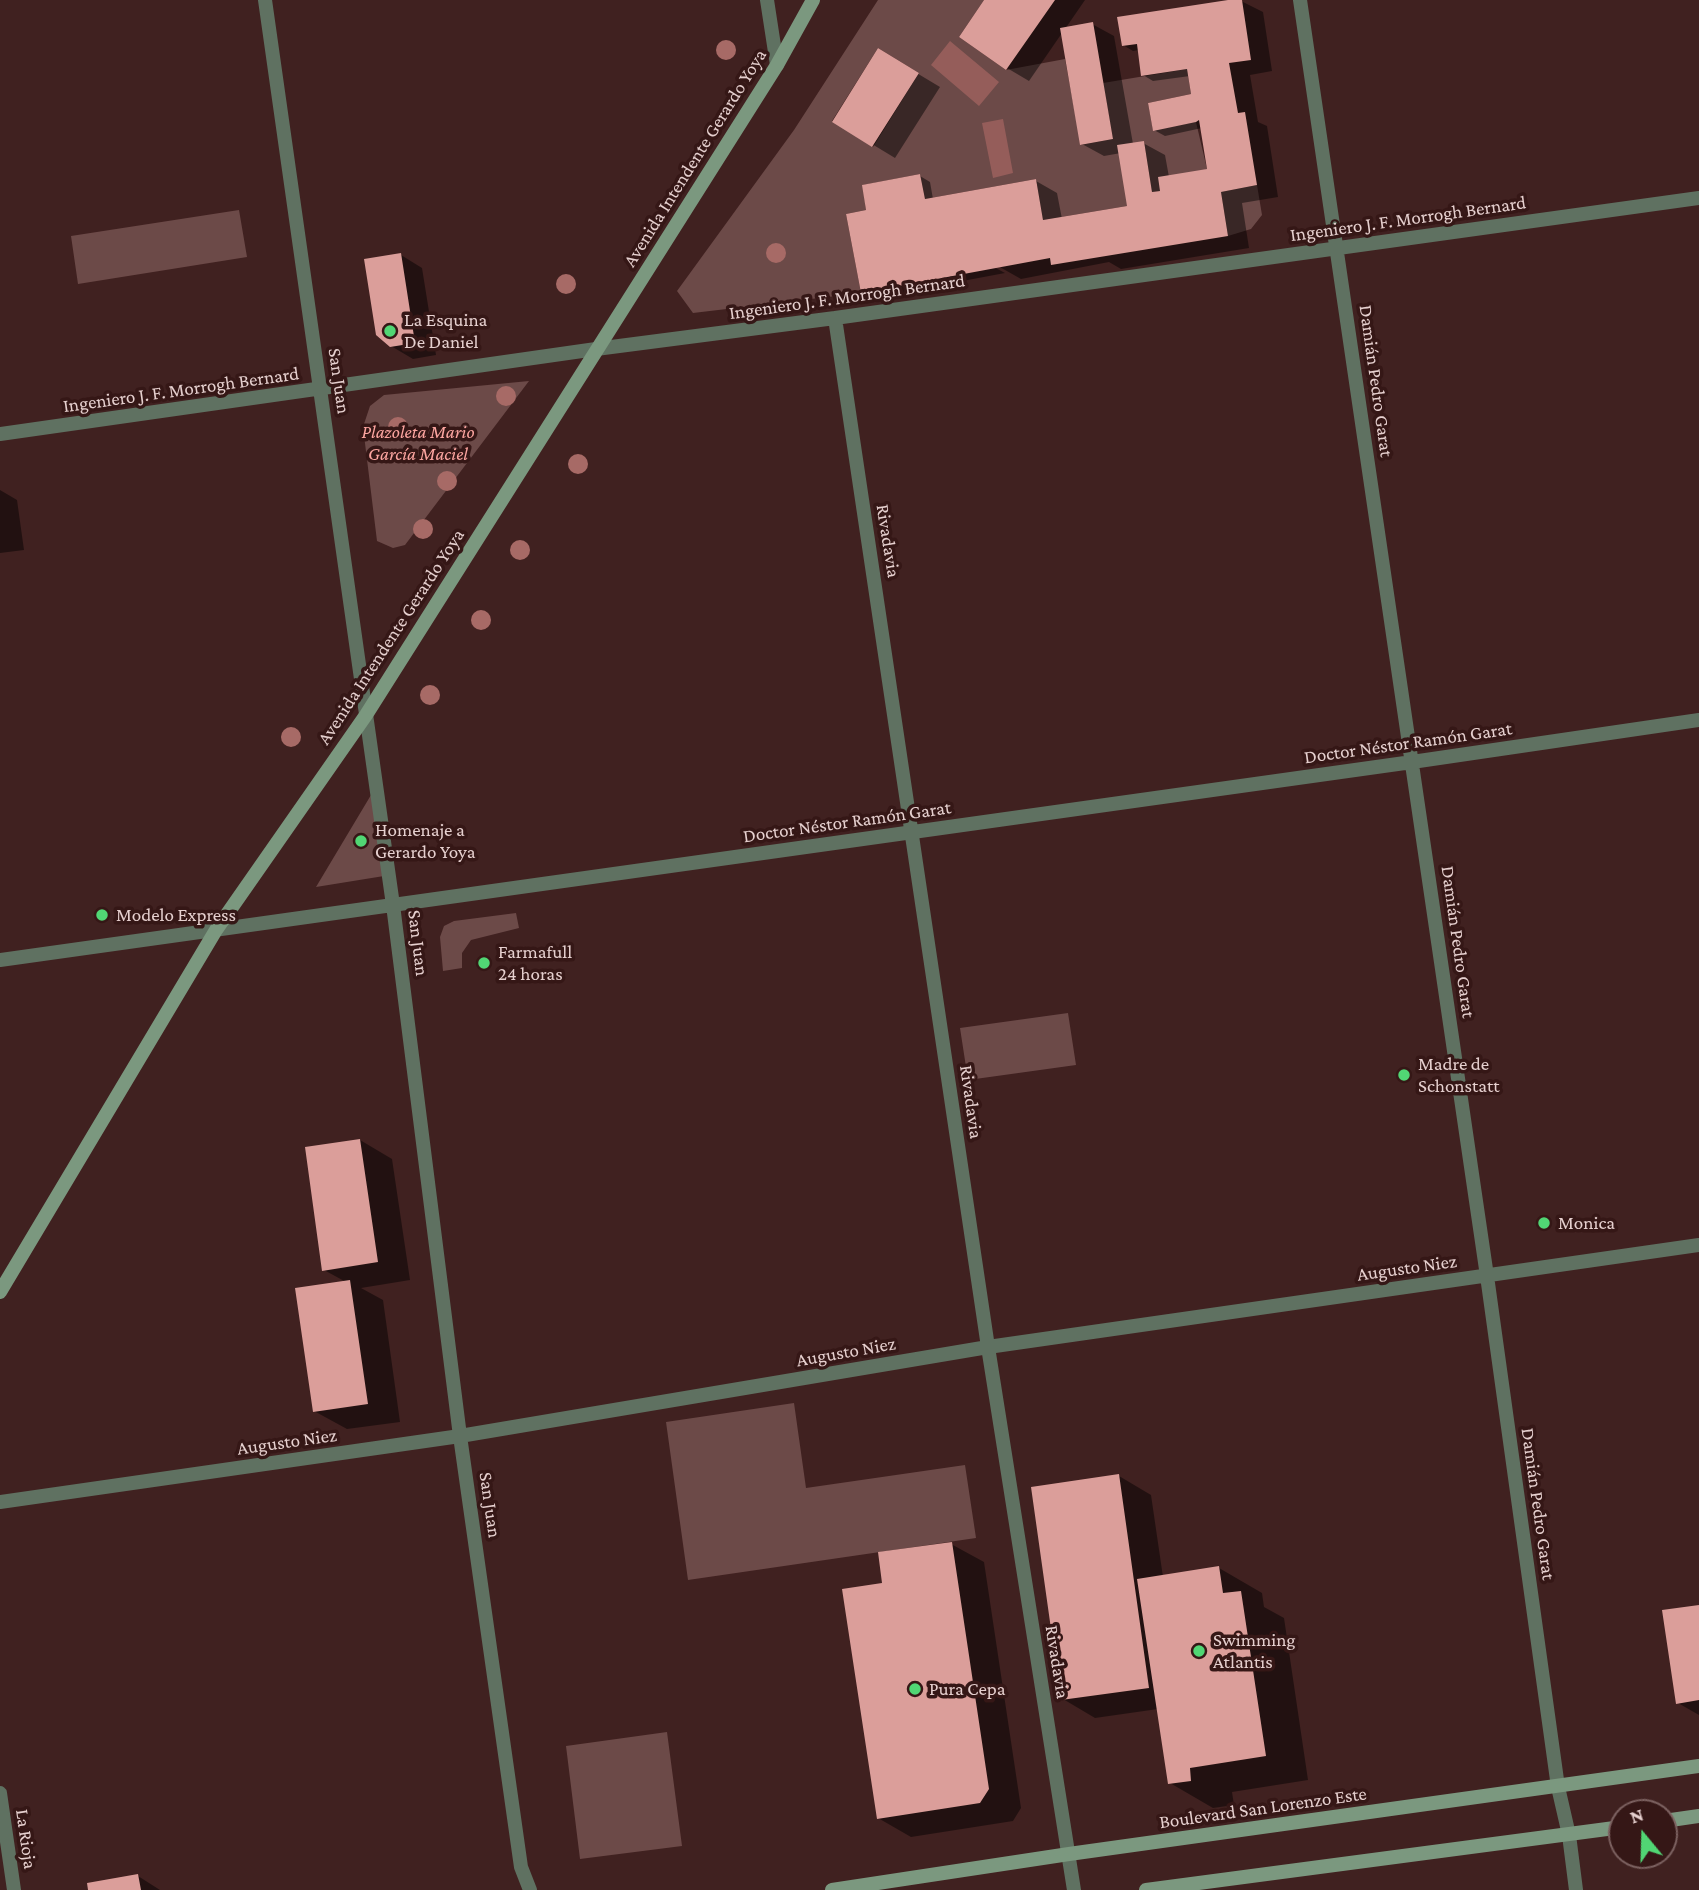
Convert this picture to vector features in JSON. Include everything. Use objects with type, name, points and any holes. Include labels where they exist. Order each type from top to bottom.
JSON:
[{"type":"main road","name":"Avenida Intendente Gerardo Yoya","points":[[0,1292],[216,930],[366,715],[777,65],[813,0]]},
{"type":"main road","name":"Boulevard San Lorenzo Este","points":[[832,1890],[1699,1766]]},
{"type":"main road","points":[[1678,1819],[1699,1816]]},
{"type":"main road","points":[[1146,1890],[1608,1829]]},
{"type":"street","name":"San Juan","points":[[265,0],[393,905],[460,1436],[521,1867],[530,1890]]},
{"type":"street","points":[[766,0],[777,65]]},
{"type":"street","name":"Damián Pedro Garat","points":[[1300,0],[1487,1276],[1558,1787],[1569,1835],[1576,1890]]},
{"type":"street","name":"Ingeniero J. F. Morrogh Bernard","points":[[0,434],[596,349],[1699,198]]},
{"type":"street","name":"Rivadavia","points":[[835,318],[988,1347],[1074,1890]]},
{"type":"street","name":"Doctor Néstor Ramón Garat","points":[[0,960],[1699,720]]},
{"type":"street","name":"Augusto Niez","points":[[0,1502],[460,1436],[988,1347],[1699,1245]]},
{"type":"street","name":"La Rioja","points":[[0,1793],[14,1890]]},
{"type":"green space","points":[[878,0],[984,0],[959,37],[1006,70],[1065,59],[1081,145],[1113,139],[1103,83],[1187,69],[1191,94],[1148,103],[1153,130],[1196,122],[1207,169],[1160,191],[1152,192],[1144,141],[1127,206],[1043,220],[1036,179],[925,199],[920,174],[863,185],[866,210],[846,214],[861,293],[693,313],[677,291],[794,130]],"holes":[[[878,48],[919,73],[873,147],[832,121]]]},
{"type":"green space","points":[[1257,185],[1262,215],[1251,229],[1228,236],[1221,192]]},
{"type":"green space","points":[[239,210],[247,257],[78,284],[71,236]]},
{"type":"green space","name":"Plazoleta Mario García Maciel","points":[[529,381],[405,545],[393,548],[377,541],[363,427],[370,406],[384,395]]},
{"type":"green space","points":[[374,790],[384,876],[316,887]]},
{"type":"green space","points":[[516,913],[519,928],[471,940],[462,953],[462,968],[443,971],[440,937],[444,926],[454,921]]},
{"type":"green space","points":[[1068,1013],[1076,1065],[968,1080],[960,1028]]},
{"type":"green space","points":[[794,1403],[806,1488],[965,1465],[976,1538],[688,1580],[666,1422]]},
{"type":"green space","points":[[667,1732],[682,1846],[580,1859],[566,1746]]},
{"type":"shaded area","points":[[950,41],[999,82],[979,106],[931,65]]},
{"type":"shaded area","points":[[1003,119],[1013,173],[993,178],[982,123]]},
{"type":"building","points":[[984,0],[1055,0],[1006,70],[959,37]]},
{"type":"building","points":[[1242,0],[1251,60],[1229,63],[1238,113],[1245,112],[1257,185],[1221,192],[1228,236],[1051,265],[1050,258],[861,293],[846,214],[866,210],[862,185],[920,174],[925,199],[1036,179],[1043,220],[1127,206],[1117,145],[1144,141],[1152,192],[1160,191],[1158,177],[1207,169],[1199,120],[1153,131],[1148,103],[1191,94],[1187,69],[1141,76],[1137,44],[1122,46],[1117,17]]},
{"type":"building","points":[[1093,22],[1113,139],[1080,145],[1060,28]]},
{"type":"building","points":[[878,48],[919,73],[872,147],[832,122]]},
{"type":"building","points":[[401,253],[415,343],[390,347],[376,335],[364,259]]},
{"type":"building","points":[[360,1139],[378,1262],[322,1271],[305,1147]]},
{"type":"building","points":[[350,1280],[368,1404],[313,1412],[295,1288]]},
{"type":"building","points":[[1119,1474],[1149,1688],[1061,1700],[1031,1487]]},
{"type":"building","name":"Pura Cepa","points":[[952,1542],[989,1789],[980,1803],[877,1819],[842,1589],[882,1583],[878,1552]]},
{"type":"building","name":"Swimming Atlantis","points":[[1219,1566],[1223,1593],[1241,1591],[1266,1756],[1190,1768],[1191,1781],[1168,1784],[1137,1579]]},
{"type":"building","points":[[1699,1605],[1699,1700],[1676,1704],[1662,1610]]},
{"type":"building","points":[[138,1874],[141,1890],[88,1890],[87,1883]]},
{"type":"place","name":"La Esquina De Daniel","points":[[390,331]]},
{"type":"place","name":"Homenaje a Gerardo Yoya","points":[[361,841]]},
{"type":"place","name":"Modelo Express","points":[[102,915]]},
{"type":"place","name":"Farmafull 24 horas","points":[[484,963]]},
{"type":"place","name":"Madre de Schonstatt","points":[[1404,1075]]},
{"type":"place","name":"Monica","points":[[1544,1223]]},
{"type":"place","name":"Swimming Atlantis","points":[[1199,1651]]},
{"type":"place","name":"Pura Cepa","points":[[915,1689]]}]
